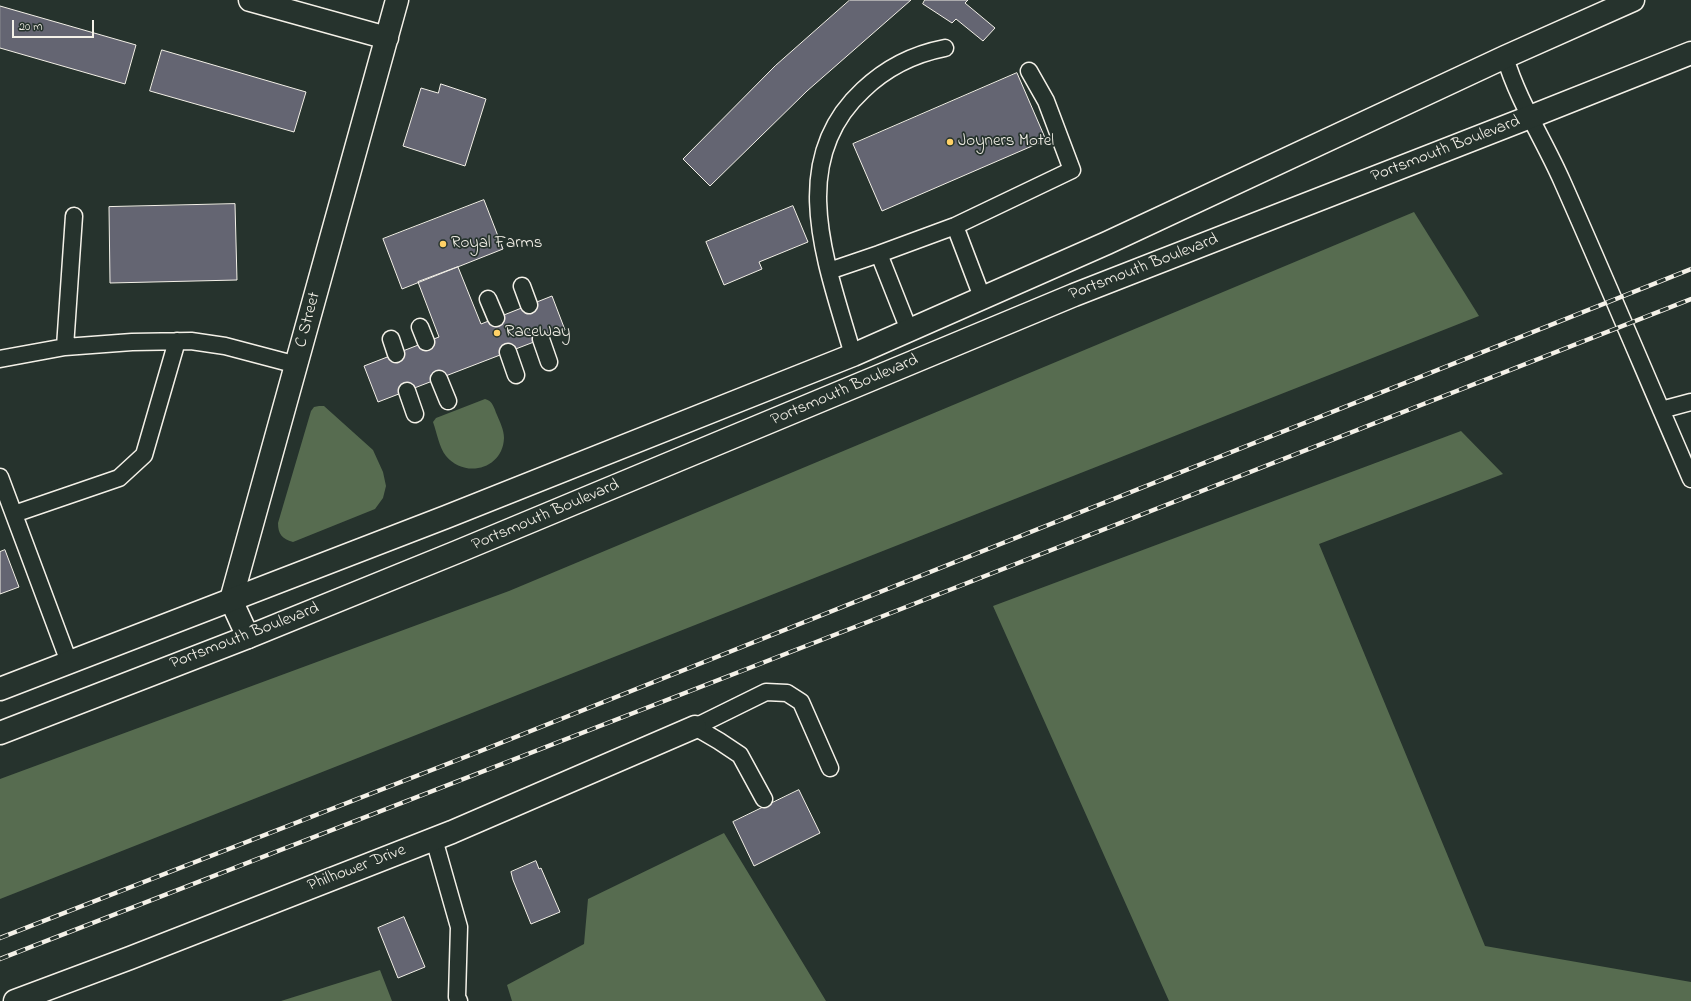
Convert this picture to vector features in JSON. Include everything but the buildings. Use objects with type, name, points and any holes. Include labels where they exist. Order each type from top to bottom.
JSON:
[{"type":"main road","points":[[250,0],[387,38]]},
{"type":"main road","name":"C Street","points":[[231,600],[397,0]]},
{"type":"main road","name":"Portsmouth Boulevard","points":[[0,688],[453,514],[853,355],[1107,243],[1505,57],[1633,0]]},
{"type":"main road","name":"Portsmouth Boulevard","points":[[0,733],[248,637],[464,549],[1074,295],[1691,53]]},
{"type":"main road","points":[[231,600],[248,637]]},
{"type":"main road","name":"Philhower Drive","points":[[15,1001],[130,958],[434,839],[695,727]]},
{"type":"lane","points":[[853,355],[822,247],[818,209],[818,178],[822,155],[834,126],[852,99],[876,77],[903,61],[933,50],[945,48]]},
{"type":"lane","points":[[1505,57],[1510,73],[1530,117],[1558,171],[1691,479]]},
{"type":"lane","points":[[829,271],[955,226],[1072,170],[1046,101],[1029,72]]},
{"type":"lane","points":[[65,347],[74,216]]},
{"type":"lane","points":[[955,226],[982,297]]},
{"type":"lane","points":[[879,254],[909,330]]},
{"type":"lane","points":[[522,286],[529,305]]},
{"type":"lane","points":[[488,299],[496,318]]},
{"type":"lane","points":[[420,327],[426,342]]},
{"type":"lane","points":[[391,339],[396,354]]},
{"type":"lane","points":[[541,339],[549,362]]},
{"type":"lane","points":[[0,359],[65,347],[132,342],[191,342],[225,346],[297,365]]},
{"type":"lane","points":[[14,514],[119,478],[144,455],[177,342]]},
{"type":"lane","points":[[508,352],[516,375]]},
{"type":"lane","points":[[439,379],[448,402]]},
{"type":"lane","points":[[408,391],[415,414]]},
{"type":"lane","points":[[1661,410],[1691,402]]},
{"type":"lane","points":[[0,477],[69,662]]},
{"type":"lane","points":[[695,727],[766,692],[787,693],[801,702],[830,768]]},
{"type":"lane","points":[[695,727],[720,741],[740,755],[764,799]]},
{"type":"lane","points":[[434,839],[459,926],[456,1000]]},
{"type":"green space","points":[[1414,212],[1479,316],[0,899],[0,779],[509,591]]},
{"type":"green space","points":[[485,399],[490,401],[493,405],[502,426],[504,438],[502,449],[497,457],[482,467],[472,469],[463,467],[454,463],[446,456],[440,444],[433,422],[436,418]]},
{"type":"green space","points":[[324,406],[373,450],[383,472],[386,486],[383,498],[375,509],[293,542],[281,536],[278,523],[311,411],[314,407]]},
{"type":"green space","points":[[1461,431],[1503,474],[1319,544],[1485,946],[1691,982],[1691,1001],[1169,1001],[993,606]]},
{"type":"green space","points":[[724,833],[826,1001],[512,1001],[507,985],[584,944],[588,899]]},
{"type":"green space","points":[[380,970],[392,1001],[281,1001]]},
{"type":"railway","points":[[0,938],[478,752],[1691,269]]},
{"type":"railway","points":[[0,959],[878,618],[1691,299]]},
{"type":"place","name":"Joyners Motel","points":[[950,142]]},
{"type":"place","name":"Royal Farms","points":[[443,244]]},
{"type":"place","name":"RaceWay","points":[[497,333]]}]
